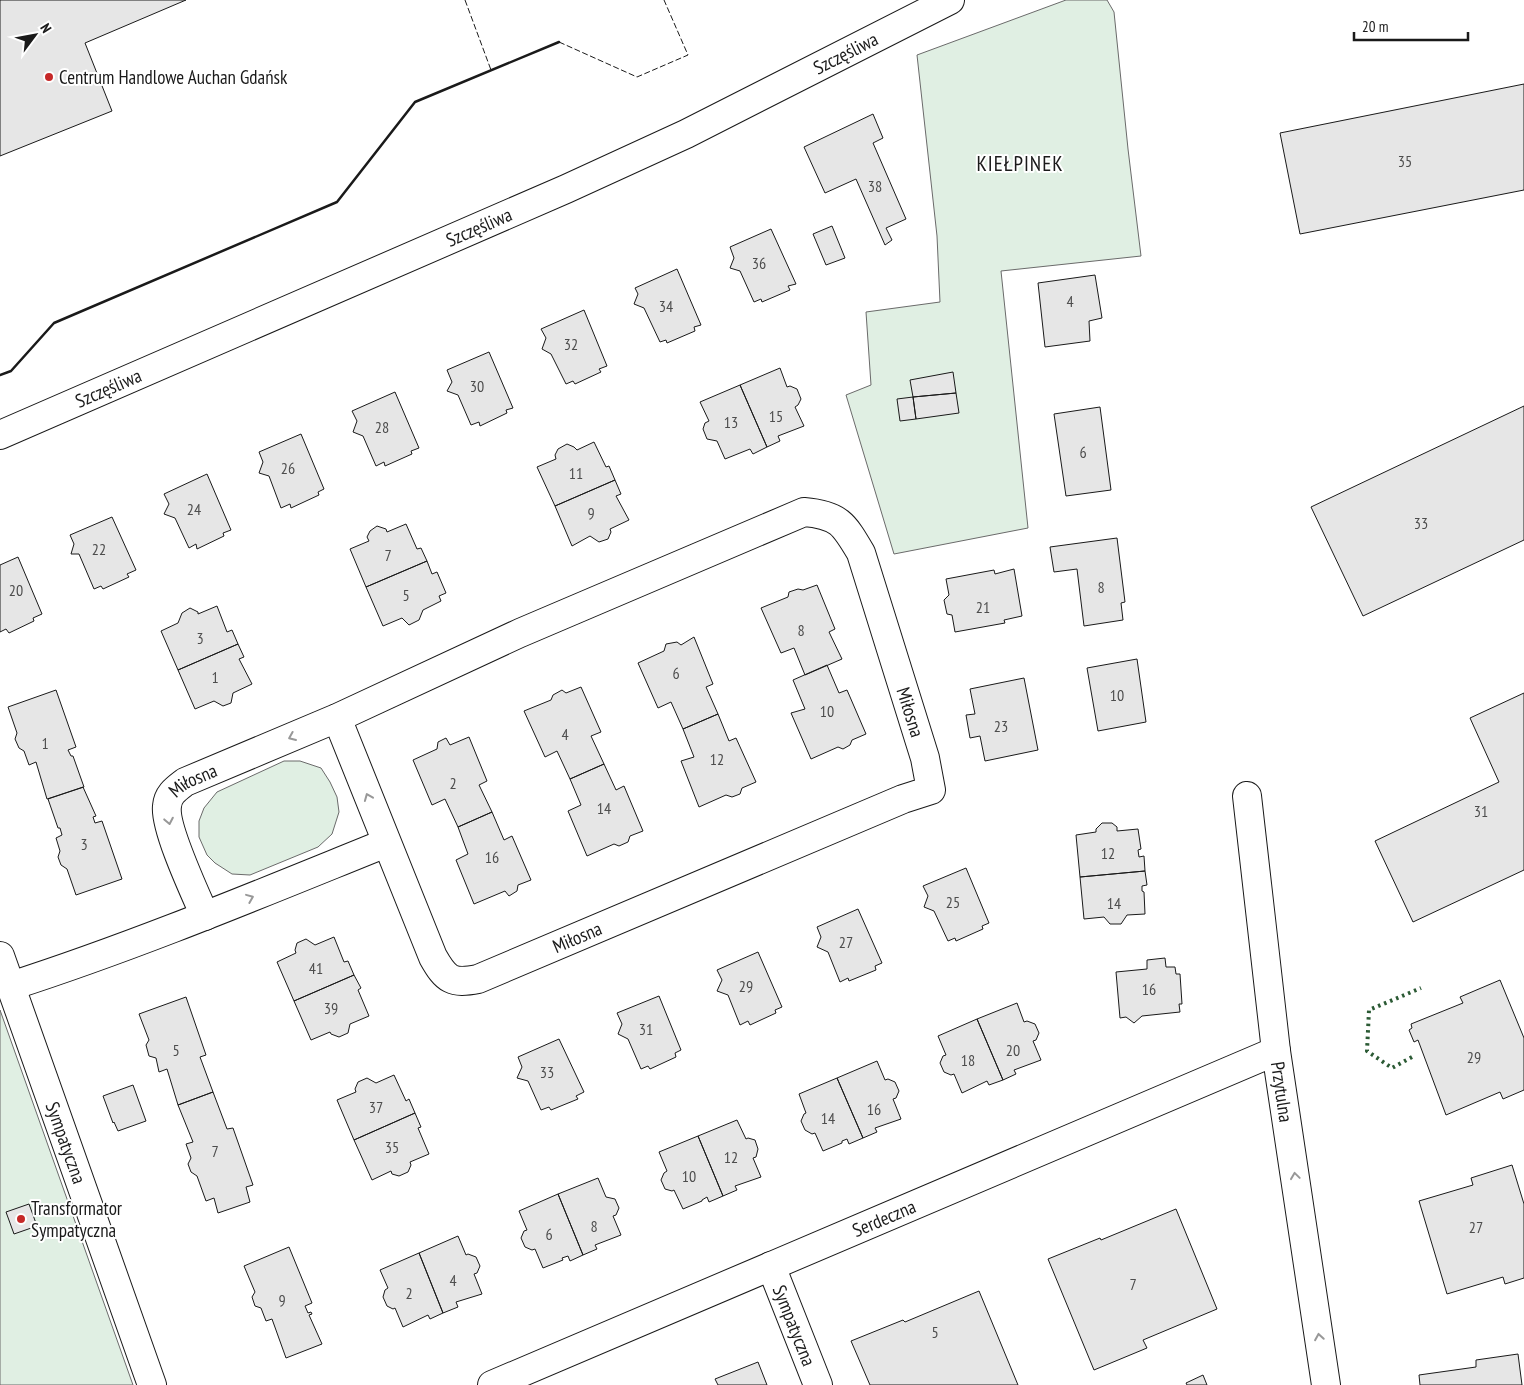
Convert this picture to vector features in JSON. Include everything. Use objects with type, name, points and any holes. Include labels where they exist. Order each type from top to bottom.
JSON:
[{"type":"street","name":"Szczęśliwa","points":[[0,436],[575,185],[695,129],[950,0]]},
{"type":"street","name":"Miłosna","points":[[204,916],[168,820],[167,805],[172,791],[185,782],[336,718],[520,633],[804,512],[822,514],[838,520],[861,554],[925,758],[932,790],[903,799],[478,979],[461,982],[450,979],[440,970],[432,957],[336,718]]},
{"type":"street","name":"Przytulna","points":[[1247,796],[1276,1051],[1326,1385]]},
{"type":"street","points":[[11,986],[58,971],[204,916],[386,843]]},
{"type":"street","name":"Sympatyczna","points":[[0,956],[152,1385]]},
{"type":"street","name":"Serdeczna","points":[[492,1385],[1276,1051]]},
{"type":"street","name":"Sympatyczna","points":[[771,1266],[818,1385]]},
{"type":"green space","points":[[1066,0],[1107,0],[1114,12],[1141,256],[1001,271],[1028,528],[894,554],[846,395],[871,385],[866,312],[940,302],[937,236],[917,55]]},
{"type":"green space","points":[[284,761],[300,761],[321,768],[337,797],[339,812],[332,834],[318,847],[250,875],[232,874],[215,863],[207,855],[199,837],[199,821],[204,808],[217,792]]},
{"type":"green space","points":[[0,1010],[133,1385],[0,1385]]},
{"type":"building","name":"Centrum Handlowe Auchan Gdańsk","points":[[0,0],[186,0],[85,43],[112,111],[0,156]]},
{"type":"building","points":[[1524,84],[1524,190],[1300,234],[1280,133]]},
{"type":"building","points":[[873,114],[883,138],[873,143],[906,219],[886,228],[892,240],[885,245],[856,179],[825,193],[804,147]]},
{"type":"building","points":[[832,226],[845,258],[826,265],[813,234]]},
{"type":"building","points":[[771,229],[796,284],[788,286],[790,290],[762,302],[761,299],[754,302],[740,271],[730,268],[734,258],[730,247]]},
{"type":"building","points":[[677,269],[701,325],[694,327],[695,331],[667,343],[666,340],[660,342],[644,308],[634,304],[638,294],[635,288]]},
{"type":"building","points":[[1095,275],[1102,318],[1089,321],[1090,341],[1045,347],[1038,283]]},
{"type":"building","points":[[584,310],[607,366],[599,369],[601,372],[575,384],[573,381],[566,384],[551,354],[542,349],[546,338],[541,329]]},
{"type":"building","points":[[489,352],[513,408],[506,410],[507,413],[480,426],[479,422],[471,425],[458,395],[447,391],[452,382],[447,370]]},
{"type":"building","points":[[780,368],[787,387],[790,386],[797,389],[801,399],[795,407],[804,426],[778,436],[780,441],[767,447],[740,385]]},
{"type":"building","points":[[953,372],[956,393],[913,397],[910,380]]},
{"type":"building","points":[[740,385],[767,447],[753,454],[750,449],[725,459],[717,441],[707,439],[703,429],[705,423],[709,421],[700,402]]},
{"type":"building","points":[[395,392],[419,448],[411,451],[412,454],[385,466],[384,462],[376,466],[363,436],[353,432],[357,421],[352,411]]},
{"type":"building","points":[[956,393],[959,413],[916,419],[913,397]]},
{"type":"building","points":[[913,397],[916,419],[900,421],[897,399]]},
{"type":"building","points":[[1524,406],[1524,540],[1363,616],[1311,507]]},
{"type":"building","points":[[1100,407],[1111,490],[1066,496],[1054,414]]},
{"type":"building","points":[[301,434],[324,489],[318,492],[319,495],[291,508],[290,504],[281,508],[269,476],[259,473],[263,462],[259,452]]},
{"type":"building","points":[[594,442],[606,467],[609,466],[615,480],[555,506],[537,467],[556,459],[555,455],[558,449],[567,444],[577,450]]},
{"type":"building","points":[[207,474],[231,530],[223,533],[224,536],[197,549],[196,544],[189,548],[175,518],[164,514],[169,504],[164,494]]},
{"type":"building","points":[[615,480],[621,494],[616,496],[629,520],[610,529],[611,532],[608,539],[599,542],[590,536],[572,546],[555,506]]},
{"type":"building","points":[[112,517],[136,570],[127,574],[129,577],[103,589],[101,586],[94,589],[79,554],[71,554],[74,544],[70,535]]},
{"type":"building","points":[[406,524],[417,549],[421,548],[427,561],[366,587],[350,549],[369,541],[367,537],[370,531],[377,526],[386,529],[387,532]]},
{"type":"building","points":[[1117,538],[1125,602],[1121,603],[1123,620],[1084,626],[1077,569],[1054,572],[1050,547]]},
{"type":"building","points":[[18,557],[42,614],[33,618],[34,621],[9,633],[6,629],[0,632],[0,565]]},
{"type":"building","points":[[427,561],[432,574],[437,572],[446,593],[439,596],[441,601],[423,610],[419,620],[409,625],[402,618],[383,626],[366,587]]},
{"type":"building","points":[[1014,569],[1022,616],[1004,620],[1005,623],[955,632],[952,615],[947,614],[944,600],[949,595],[946,579],[994,570],[995,574]]},
{"type":"building","points":[[817,585],[835,629],[829,632],[842,659],[805,675],[794,648],[781,653],[761,608],[788,597],[789,592]]},
{"type":"building","points":[[217,606],[227,632],[232,630],[238,644],[178,670],[161,631],[178,623],[182,613],[190,608],[198,612],[198,614]]},
{"type":"building","points":[[694,637],[713,684],[706,687],[718,714],[683,729],[671,702],[658,708],[638,663],[664,651],[666,644],[677,642],[681,645]]},
{"type":"building","points":[[238,644],[244,657],[239,659],[252,684],[233,693],[231,703],[223,706],[214,701],[195,709],[178,670]]},
{"type":"building","points":[[1137,659],[1146,722],[1098,731],[1087,668]]},
{"type":"building","points":[[827,665],[839,693],[847,690],[866,734],[852,740],[850,745],[843,749],[838,747],[811,759],[791,713],[805,709],[793,680]]},
{"type":"building","points":[[1024,678],[1038,750],[985,761],[980,736],[970,738],[966,715],[975,714],[970,689]]},
{"type":"building","points":[[581,687],[601,732],[591,736],[604,764],[570,779],[557,751],[545,757],[524,711],[551,700],[553,695],[562,690],[566,693]]},
{"type":"building","points":[[56,690],[76,747],[68,750],[71,756],[73,756],[84,787],[47,799],[36,762],[29,765],[24,751],[19,748],[15,739],[17,733],[8,707]]},
{"type":"building","points":[[1524,693],[1524,870],[1413,922],[1375,841],[1499,782],[1470,718]]},
{"type":"building","points":[[718,714],[729,741],[736,738],[756,782],[742,788],[740,794],[732,797],[726,795],[699,807],[681,761],[694,757],[683,729]]},
{"type":"building","points":[[469,737],[487,781],[479,785],[492,812],[458,827],[445,799],[432,805],[413,760],[437,749],[438,742],[446,738],[450,745]]},
{"type":"building","points":[[604,764],[616,790],[624,786],[643,831],[630,836],[628,842],[619,846],[614,844],[587,856],[568,811],[581,805],[570,779]]},
{"type":"building","points":[[83,787],[96,816],[93,817],[95,823],[102,821],[122,879],[76,895],[67,869],[61,865],[58,857],[60,851],[56,838],[62,835],[48,799]]},
{"type":"building","points":[[492,812],[504,840],[512,836],[531,880],[518,885],[517,891],[509,896],[505,891],[474,904],[456,860],[468,854],[458,827]]},
{"type":"building","points":[[1102,823],[1112,823],[1117,827],[1117,831],[1138,829],[1141,849],[1138,850],[1139,857],[1144,856],[1145,871],[1080,877],[1076,835],[1096,832],[1096,829]]},
{"type":"building","points":[[966,868],[989,923],[982,926],[983,929],[956,941],[955,938],[948,941],[934,911],[924,907],[928,896],[923,886]]},
{"type":"building","points":[[1145,871],[1147,885],[1142,886],[1142,891],[1144,892],[1145,914],[1127,915],[1121,924],[1110,924],[1104,917],[1084,919],[1080,877]]},
{"type":"building","points":[[858,909],[882,963],[875,966],[876,970],[849,981],[848,978],[840,982],[828,952],[817,947],[821,937],[817,927]]},
{"type":"building","points":[[334,937],[344,962],[348,961],[354,975],[294,1001],[277,962],[296,953],[297,943],[306,939],[315,945]]},
{"type":"building","points":[[758,952],[782,1007],[775,1010],[776,1013],[750,1025],[748,1021],[740,1025],[728,995],[717,991],[722,980],[717,970]]},
{"type":"building","points":[[1165,958],[1166,967],[1175,967],[1176,974],[1180,974],[1182,1004],[1179,1004],[1180,1012],[1142,1016],[1134,1023],[1126,1017],[1120,1018],[1116,972],[1147,969],[1147,960]]},
{"type":"building","points":[[354,975],[361,988],[358,990],[369,1016],[350,1024],[348,1033],[339,1037],[330,1032],[311,1040],[294,1001]]},
{"type":"building","points":[[1500,980],[1524,1038],[1524,1090],[1503,1099],[1500,1092],[1446,1115],[1418,1040],[1414,1042],[1409,1030],[1412,1028],[1411,1024],[1463,1003],[1460,997]]},
{"type":"building","points":[[659,996],[681,1050],[675,1053],[676,1057],[650,1069],[648,1066],[641,1069],[628,1039],[618,1034],[622,1024],[617,1013]]},
{"type":"building","points":[[186,997],[206,1055],[200,1057],[213,1092],[178,1105],[167,1069],[159,1072],[156,1058],[149,1056],[146,1045],[149,1040],[139,1014]]},
{"type":"building","points":[[1017,1003],[1024,1022],[1027,1021],[1035,1024],[1039,1033],[1036,1040],[1033,1041],[1041,1060],[1014,1070],[1016,1074],[1003,1080],[977,1019]]},
{"type":"building","points":[[977,1019],[1003,1080],[989,1085],[987,1081],[962,1093],[954,1074],[951,1075],[944,1072],[940,1063],[943,1056],[946,1055],[938,1036]]},
{"type":"building","points":[[559,1039],[584,1092],[576,1096],[578,1099],[551,1110],[549,1107],[541,1110],[528,1081],[517,1078],[522,1067],[518,1057]]},
{"type":"building","points":[[877,1061],[885,1080],[888,1079],[895,1082],[899,1091],[896,1098],[893,1099],[901,1119],[875,1128],[877,1132],[863,1138],[837,1078]]},
{"type":"building","points":[[394,1075],[406,1101],[409,1099],[415,1113],[354,1140],[337,1100],[356,1092],[355,1089],[358,1082],[367,1078],[376,1083]]},
{"type":"building","points":[[837,1078],[863,1138],[849,1144],[847,1139],[823,1151],[815,1133],[812,1134],[805,1130],[801,1121],[806,1113],[799,1094]]},
{"type":"building","points":[[133,1085],[146,1121],[118,1131],[103,1096]]},
{"type":"building","points":[[213,1092],[227,1129],[233,1128],[253,1185],[246,1187],[250,1202],[218,1213],[214,1198],[206,1201],[197,1176],[191,1172],[188,1164],[191,1158],[186,1144],[193,1142],[178,1105]]},
{"type":"building","points":[[415,1113],[421,1127],[418,1128],[429,1154],[410,1162],[411,1165],[408,1172],[399,1176],[392,1174],[391,1171],[372,1180],[354,1140]]},
{"type":"building","points":[[737,1120],[746,1139],[755,1140],[758,1149],[756,1157],[753,1158],[761,1177],[735,1186],[737,1190],[723,1196],[698,1136]]},
{"type":"building","points":[[698,1136],[723,1196],[709,1202],[707,1197],[683,1209],[674,1190],[665,1189],[661,1180],[667,1171],[659,1152]]},
{"type":"building","points":[[1512,1165],[1524,1204],[1524,1278],[1505,1284],[1503,1277],[1447,1294],[1419,1201],[1473,1185],[1471,1178]]},
{"type":"building","points":[[598,1178],[606,1197],[615,1199],[619,1208],[616,1215],[613,1216],[621,1235],[595,1245],[597,1249],[583,1255],[558,1194]]},
{"type":"building","points":[[558,1194],[583,1255],[570,1261],[568,1256],[543,1268],[535,1249],[532,1250],[525,1247],[521,1238],[524,1231],[527,1230],[519,1211]]},
{"type":"building","name":"Transformator Sympatyczna","points":[[29,1204],[37,1226],[14,1234],[6,1212]]},
{"type":"building","points":[[1176,1209],[1217,1309],[1143,1340],[1147,1348],[1094,1370],[1048,1259],[1100,1238],[1101,1240]]},
{"type":"building","points":[[458,1236],[466,1255],[476,1257],[480,1266],[477,1273],[474,1274],[482,1294],[456,1302],[458,1307],[443,1313],[419,1253]]},
{"type":"building","points":[[289,1247],[312,1303],[305,1306],[308,1313],[311,1312],[312,1314],[309,1315],[322,1344],[286,1358],[272,1319],[266,1321],[261,1308],[255,1306],[252,1297],[255,1292],[244,1266]]},
{"type":"building","points":[[419,1253],[443,1313],[430,1319],[428,1315],[403,1327],[395,1308],[387,1306],[383,1297],[385,1290],[388,1288],[380,1270]]},
{"type":"building","points":[[979,1291],[1018,1385],[870,1385],[851,1341],[903,1320],[905,1322]]},
{"type":"building","points":[[1518,1354],[1522,1385],[1420,1385],[1419,1375],[1476,1367],[1476,1360]]},
{"type":"building","points":[[758,1362],[767,1385],[718,1385],[715,1379]]},
{"type":"building","points":[[1203,1375],[1207,1385],[1187,1385],[1186,1383]]},
{"type":"hedge","points":[[1412,1057],[1392,1068],[1367,1051],[1369,1010],[1421,988]]},
{"type":"fence","points":[[465,0],[491,70]]},
{"type":"fence","points":[[559,42],[637,77],[688,55],[664,0]]},
{"type":"wall","points":[[0,375],[11,371],[54,323],[337,202],[415,102],[559,42]]},
{"type":"place","name":"Centrum Handlowe Auchan Gdańsk","points":[[49,77]]},
{"type":"place","name":"Transformator Sympatyczna","points":[[21,1219]]},
{"type":"district","name":"KIEŁPINEK","points":[[1020,163]]}]
